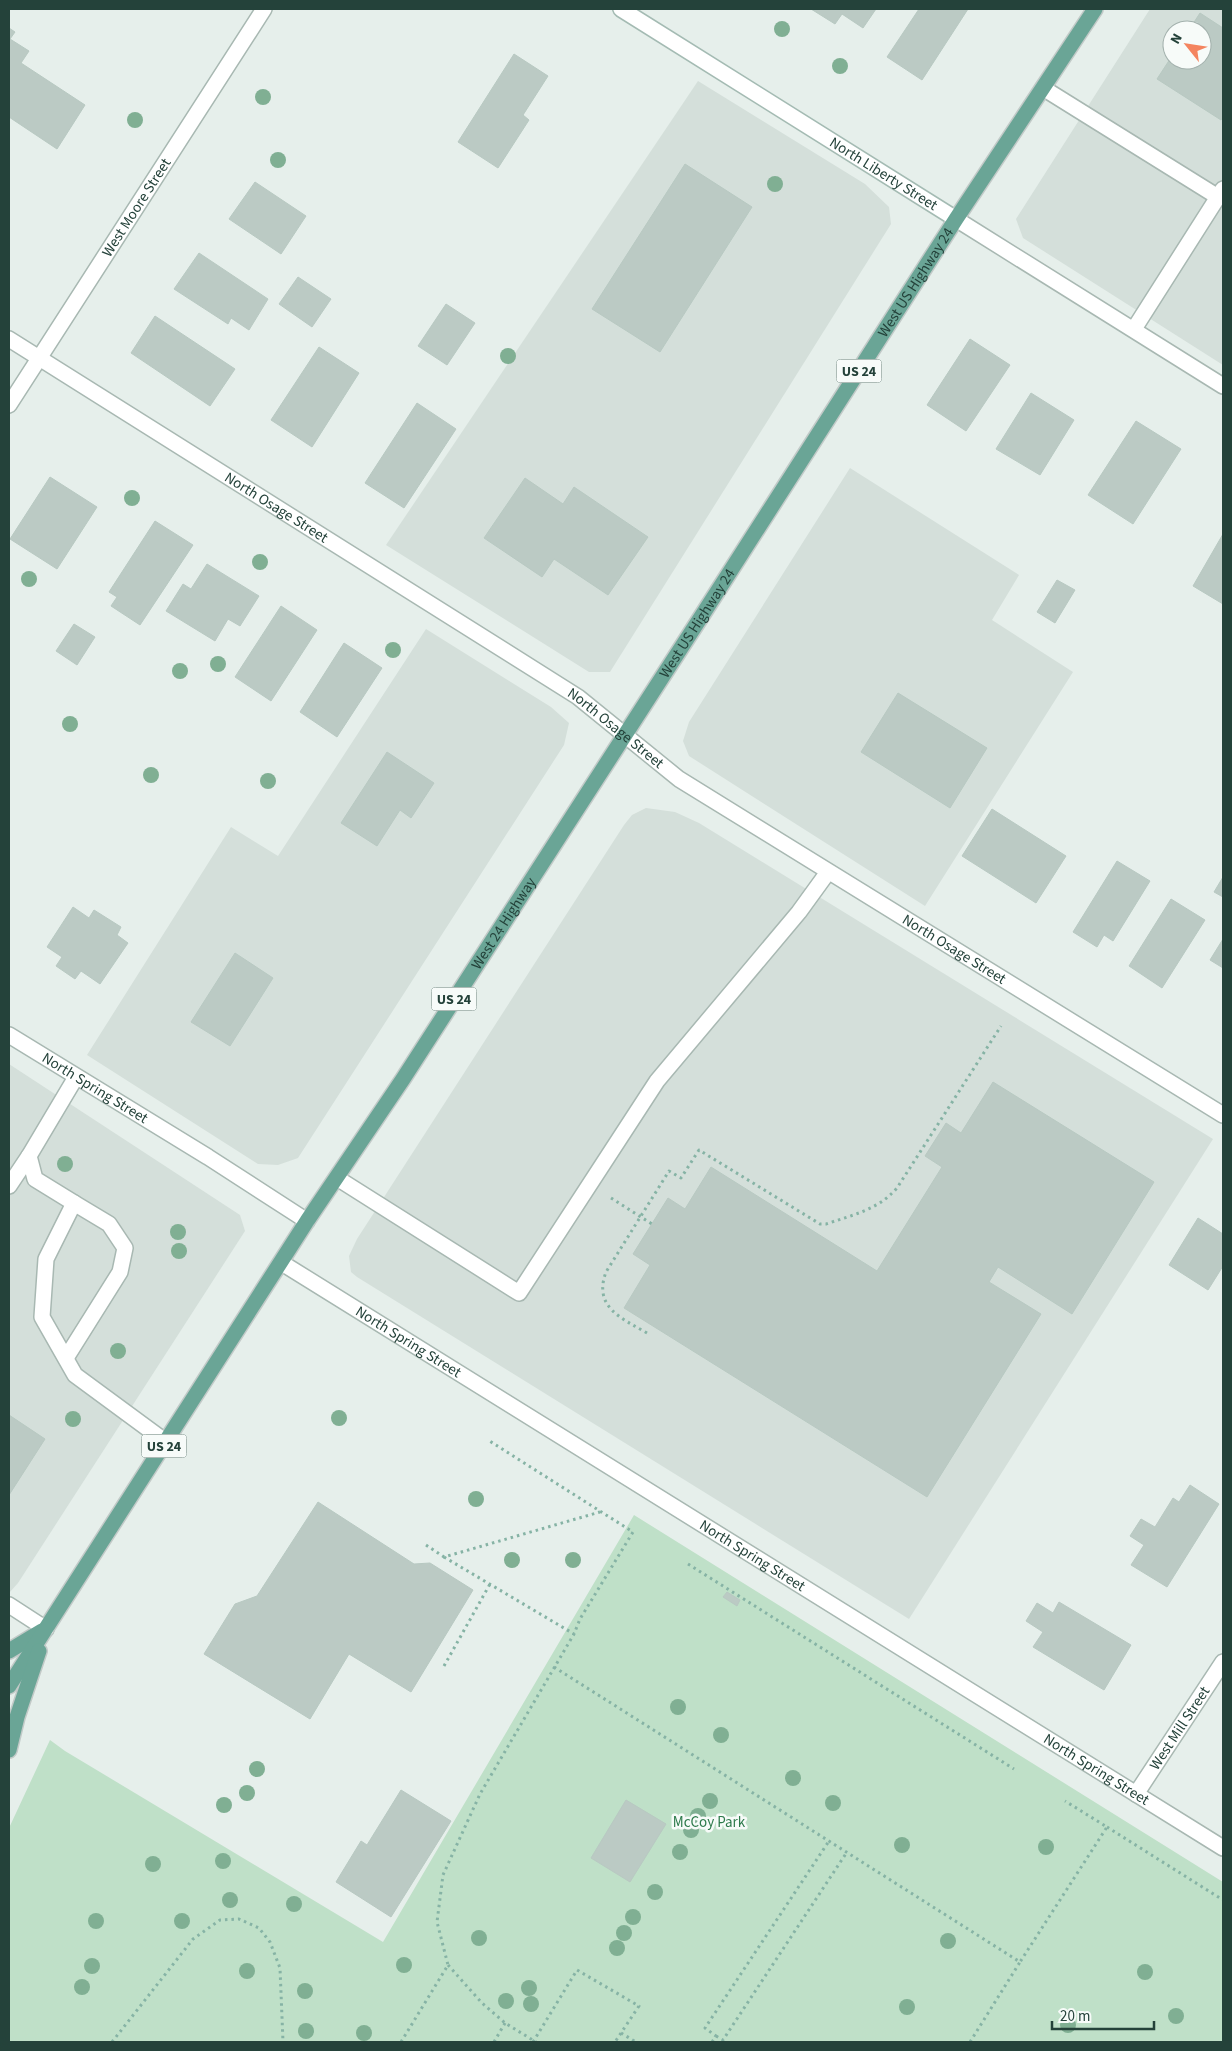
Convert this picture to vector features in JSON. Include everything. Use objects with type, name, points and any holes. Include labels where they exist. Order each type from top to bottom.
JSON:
[{"type":"main road","name":"West US Highway 24","points":[[625,734],[956,219],[1095,9]]},
{"type":"main road","name":"West 24 Highway","points":[[282,1263],[625,734]]},
{"type":"main road","name":"US 24","points":[[9,1686],[282,1263]]},
{"type":"main road","points":[[9,1652],[46,1629]]},
{"type":"main road","points":[[9,1750],[16,1717],[46,1629]]},
{"type":"street","name":"West Moore Street","points":[[9,405],[264,9]]},
{"type":"street","name":"North Liberty Street","points":[[621,9],[1223,386]]},
{"type":"street","points":[[1043,88],[1220,193],[1134,329]]},
{"type":"street","name":"North Osage Street","points":[[9,339],[578,697],[679,779],[1223,1115]]},
{"type":"street","points":[[336,1178],[520,1293],[656,1081],[798,912],[828,872]]},
{"type":"street","name":"North Spring Street","points":[[9,1035],[208,1157],[308,1221]]},
{"type":"street","points":[[9,1186],[76,1077]]},
{"type":"street","points":[[29,1156],[35,1179],[109,1224],[125,1248],[120,1272],[66,1358]]},
{"type":"street","points":[[74,1203],[46,1259],[42,1317],[75,1375],[166,1442]]},
{"type":"street","name":"North Spring Street","points":[[282,1263],[1223,1848]]},
{"type":"street","points":[[9,1605],[46,1629]]},
{"type":"street","name":"West Mill Street","points":[[1136,1794],[1223,1662]]},
{"type":"path","points":[[647,1333],[621,1318],[610,1309],[602,1290],[606,1272],[669,1171],[681,1178],[698,1150],[820,1224],[873,1208],[897,1188],[1001,1026]]},
{"type":"path","points":[[611,1198],[652,1224]]},
{"type":"path","points":[[488,1440],[633,1532],[580,1619],[574,1634],[480,1794],[443,1875],[437,1922],[448,1965],[482,2003],[505,2023],[535,2042],[577,1970],[639,2006],[615,2042]]},
{"type":"path","points":[[444,1557],[601,1512]]},
{"type":"path","points":[[426,1544],[444,1557],[574,1634]]},
{"type":"path","points":[[688,1564],[1014,1769]]},
{"type":"path","points":[[444,1666],[490,1584]]},
{"type":"path","points":[[554,1667],[1020,1962]]},
{"type":"path","points":[[1065,1801],[1223,1900]]},
{"type":"path","points":[[970,2042],[1107,1828]]},
{"type":"path","points":[[829,1841],[705,2028],[716,2036],[723,2040],[847,1852]]},
{"type":"path","points":[[112,2042],[193,1939],[220,1920],[239,1919],[259,1928],[270,1942],[280,1968],[283,2042]]},
{"type":"path","points":[[401,2042],[448,1965]]},
{"type":"path","points":[[494,2042],[505,2023]]},
{"type":"path","points":[[621,2033],[636,2042]]},
{"type":"path","points":[[712,2042],[716,2036]]},
{"type":"shaded area","points":[[1150,9],[1223,9],[1223,365],[1023,238],[1016,219]]},
{"type":"shaded area","points":[[698,81],[865,184],[889,207],[891,224],[610,672],[589,672],[386,545]]},
{"type":"shaded area","points":[[850,468],[1019,575],[992,620],[1073,672],[925,906],[689,756],[683,741],[689,722]]},
{"type":"shaded area","points":[[426,629],[551,707],[569,723],[564,745],[298,1158],[278,1165],[258,1164],[87,1055],[231,827],[278,856]]},
{"type":"shaded area","points":[[646,808],[675,812],[699,823],[1213,1139],[909,1619],[351,1272],[349,1256],[357,1239],[624,825],[632,815]]},
{"type":"shaded area","points":[[9,1064],[240,1215],[245,1231],[18,1583],[9,1593]]},
{"type":"green space","name":"McCoy Park","points":[[634,1515],[1223,1882],[1223,2042],[9,2042],[9,1828],[50,1740],[65,1751],[383,1942]]},
{"type":"building","points":[[811,9],[876,9],[863,28],[842,14],[835,24]]},
{"type":"building","points":[[919,9],[968,9],[922,80],[887,57]]},
{"type":"building","points":[[1200,13],[1211,20],[1195,20]]},
{"type":"building","points":[[1212,21],[1223,28],[1223,117],[1221,120],[1157,79],[1163,70],[1212,70]]},
{"type":"building","points":[[9,28],[15,32],[10,39],[29,51],[21,63],[85,105],[57,149],[9,117]]},
{"type":"building","points":[[514,54],[548,76],[523,115],[529,120],[498,168],[458,142]]},
{"type":"building","points":[[685,164],[752,207],[660,352],[592,309]]},
{"type":"building","points":[[255,182],[306,216],[281,254],[229,219]]},
{"type":"building","points":[[199,253],[268,299],[249,330],[231,318],[228,324],[174,289]]},
{"type":"building","points":[[298,277],[331,299],[312,327],[279,304]]},
{"type":"building","points":[[446,304],[475,323],[447,365],[418,346]]},
{"type":"building","points":[[155,316],[235,369],[210,406],[131,353]]},
{"type":"building","points":[[970,339],[1010,365],[966,431],[927,405]]},
{"type":"building","points":[[319,347],[359,373],[312,447],[271,420]]},
{"type":"building","points":[[1031,393],[1074,420],[1040,475],[996,449]]},
{"type":"building","points":[[417,403],[456,429],[404,508],[365,483]]},
{"type":"building","points":[[1136,421],[1181,449],[1133,524],[1088,495]]},
{"type":"building","points":[[50,477],[97,507],[57,569],[10,539]]},
{"type":"building","points":[[525,478],[563,504],[574,487],[648,537],[608,595],[554,559],[542,577],[484,538]]},
{"type":"building","points":[[155,521],[193,545],[140,625],[111,606],[117,597],[109,592]]},
{"type":"building","points":[[1223,534],[1223,604],[1193,586]]},
{"type":"building","points":[[207,564],[259,596],[240,626],[228,619],[215,641],[166,611],[183,584],[191,589]]},
{"type":"building","points":[[1057,580],[1075,590],[1055,623],[1037,612]]},
{"type":"building","points":[[281,606],[317,630],[271,701],[235,677]]},
{"type":"building","points":[[74,624],[95,637],[77,665],[56,651]]},
{"type":"building","points":[[344,643],[382,668],[337,737],[300,712]]},
{"type":"building","points":[[898,693],[987,748],[950,808],[861,752]]},
{"type":"building","points":[[387,752],[434,783],[411,818],[400,810],[377,846],[341,823]]},
{"type":"building","points":[[992,809],[1066,856],[1036,903],[962,856]]},
{"type":"building","points":[[1117,861],[1150,881],[1113,941],[1104,935],[1097,947],[1073,932]]},
{"type":"building","points":[[1223,877],[1223,897],[1214,892]]},
{"type":"building","points":[[1171,899],[1205,920],[1162,988],[1129,966]]},
{"type":"building","points":[[73,907],[89,918],[94,910],[121,927],[117,935],[128,943],[100,984],[81,971],[75,979],[56,966],[62,957],[47,947]]},
{"type":"building","points":[[1223,939],[1223,968],[1210,960]]},
{"type":"building","points":[[235,953],[273,978],[230,1046],[191,1022]]},
{"type":"building","points":[[993,1082],[1154,1182],[1072,1314],[998,1267],[989,1282],[1041,1314],[927,1497],[624,1308],[650,1265],[633,1254],[668,1198],[685,1209],[711,1167],[877,1271],[942,1167],[925,1156],[946,1123],[961,1133]]},
{"type":"building","points":[[1198,1218],[1223,1234],[1223,1266],[1208,1290],[1169,1265]]},
{"type":"building","points":[[9,1415],[45,1439],[9,1495]]},
{"type":"building","points":[[1190,1485],[1219,1504],[1167,1587],[1131,1565],[1144,1545],[1130,1536],[1141,1519],[1155,1527],[1173,1498],[1179,1502]]},
{"type":"building","points":[[318,1502],[414,1564],[430,1563],[473,1590],[411,1692],[349,1654],[310,1719],[204,1654],[235,1604],[257,1596]]},
{"type":"building","points":[[727,1592],[740,1600],[737,1606],[723,1597]]},
{"type":"building","points":[[1059,1602],[1131,1645],[1104,1690],[1033,1647],[1043,1632],[1026,1621],[1037,1603],[1053,1613]]},
{"type":"building","points":[[401,1790],[451,1821],[391,1917],[336,1882],[361,1841],[367,1845]]},
{"type":"building","points":[[626,1800],[666,1824],[630,1882],[591,1858]]}]
